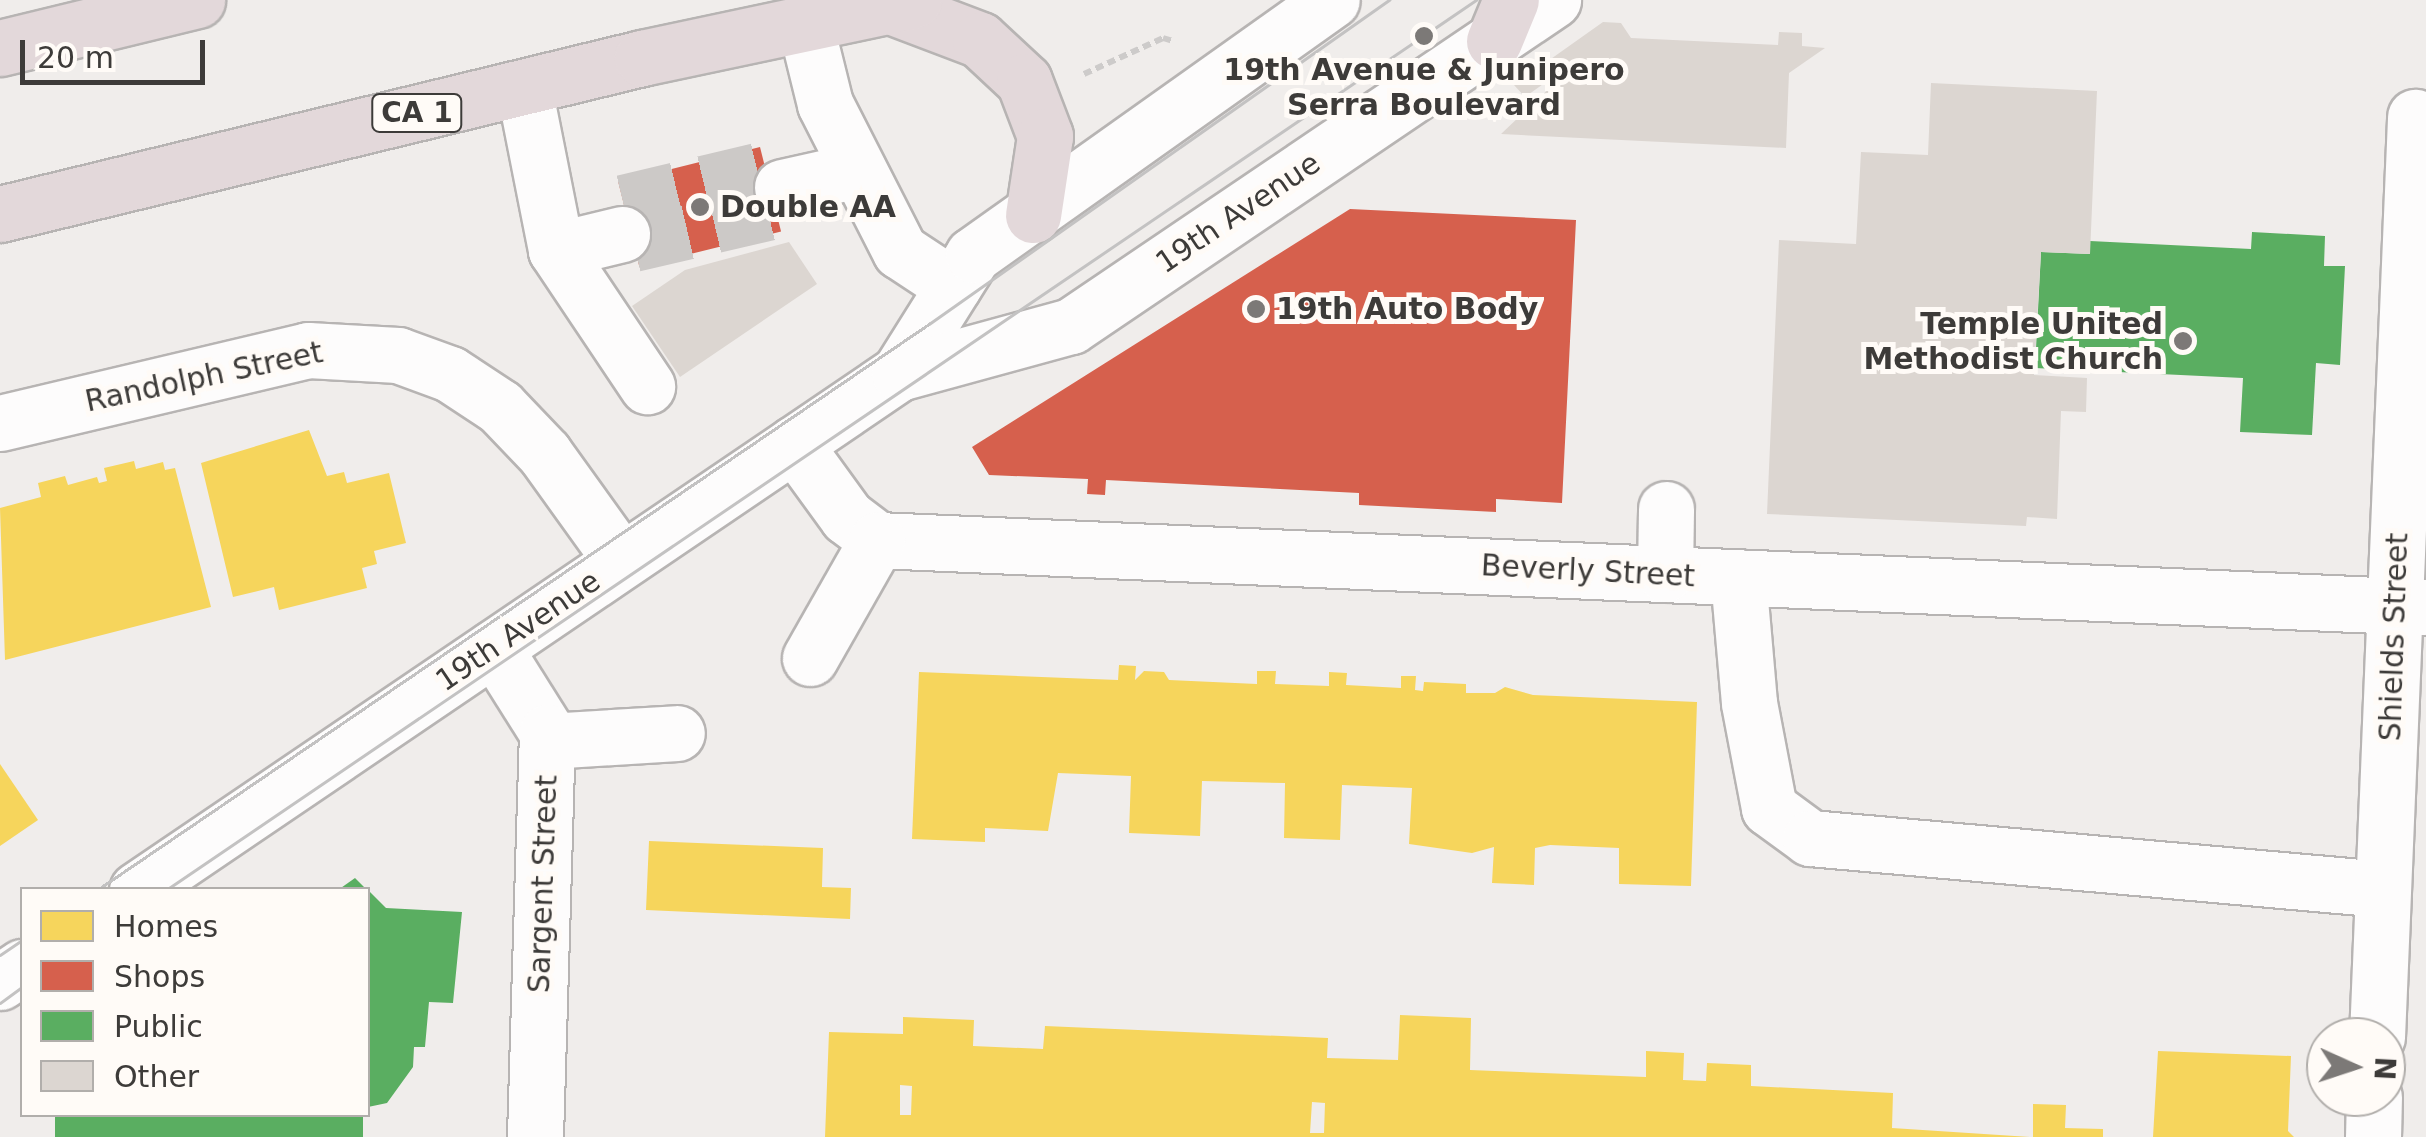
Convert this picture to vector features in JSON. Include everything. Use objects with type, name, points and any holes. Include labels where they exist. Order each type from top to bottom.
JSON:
[{"type":"highway","points":[[0,48],[198,0]]},
{"type":"highway","points":[[901,2],[980,40],[1024,81],[1045,136],[1034,215]]},
{"type":"highway","name":"CA 1","points":[[0,214],[901,2]]},
{"type":"street","name":"19th Avenue","points":[[899,373],[972,256],[1332,0]]},
{"type":"street","name":"19th Avenue","points":[[140,887],[899,373],[1071,326],[1502,20],[1553,0]]},
{"type":"street","points":[[805,23],[825,104],[900,251],[954,286]]},
{"type":"street","points":[[524,88],[556,250],[647,386]]},
{"type":"street","name":"Shields Street","points":[[2378,1017],[2383,889],[2410,606],[2415,117]]},
{"type":"street","points":[[774,189],[858,170]]},
{"type":"street","points":[[556,250],[626,227]]},
{"type":"street","name":"Randolph Street","points":[[0,423],[308,350],[398,355],[450,374],[524,428],[621,560]]},
{"type":"street","points":[[794,444],[848,517],[877,540],[810,658]]},
{"type":"street","points":[[1665,574],[1666,509]]},
{"type":"street","name":"Beverly Street","points":[[877,540],[2410,606]]},
{"type":"street","points":[[1738,578],[1749,703],[1769,808],[1810,838],[2383,889]]},
{"type":"street","name":"Sargent Street","points":[[494,648],[546,720],[548,741],[534,1137]]},
{"type":"street","points":[[548,741],[677,734]]},
{"type":"path","points":[[1065,82],[1164,38],[1184,44]]},
{"type":"building: Homes","points":[[309,430],[327,476],[344,472],[347,483],[389,473],[406,543],[374,551],[377,564],[362,568],[367,588],[279,610],[274,587],[233,597],[201,463]]},
{"type":"building: Homes","points":[[134,461],[136,469],[163,462],[165,470],[175,468],[211,607],[5,660],[0,508],[41,497],[38,483],[65,476],[68,485],[97,477],[99,483],[107,481],[104,468]]},
{"type":"building: Homes","points":[[1119,665],[1136,666],[1135,680],[1144,671],[1164,672],[1169,680],[1257,684],[1257,671],[1276,671],[1275,684],[1329,686],[1329,672],[1347,673],[1346,685],[1401,688],[1401,676],[1416,676],[1415,690],[1423,691],[1424,682],[1466,684],[1466,693],[1495,693],[1505,687],[1533,695],[1697,702],[1691,886],[1619,884],[1619,848],[1550,845],[1535,848],[1534,885],[1492,883],[1494,847],[1472,853],[1409,844],[1412,788],[1342,785],[1340,840],[1284,838],[1285,783],[1202,781],[1200,836],[1129,833],[1131,776],[1058,773],[1048,831],[985,828],[985,842],[912,839],[919,672],[1118,680]]},
{"type":"building: Homes","points":[[0,764],[38,820],[0,846]]},
{"type":"building: Homes","points":[[649,841],[823,848],[822,887],[851,888],[850,919],[646,910]]},
{"type":"building: Homes","points":[[1400,1015],[1471,1018],[1470,1070],[1646,1077],[1646,1051],[1684,1053],[1683,1080],[1706,1081],[1707,1063],[1751,1065],[1751,1086],[1893,1093],[1892,1128],[2030,1137],[825,1137],[829,1032],[903,1034],[903,1017],[974,1020],[973,1046],[1043,1049],[1045,1026],[1328,1038],[1327,1058],[1398,1060]],"holes":[[[900,1085],[912,1086],[911,1115],[900,1115]],[[1312,1102],[1325,1103],[1324,1133],[1310,1133]]]},
{"type":"building: Homes","points":[[2158,1051],[2291,1056],[2288,1131],[2294,1137],[2153,1137]]},
{"type":"building: Homes","points":[[2033,1104],[2066,1105],[2065,1128],[2103,1129],[2103,1137],[2033,1137]]},
{"type":"building: Shops","points":[[760,147],[781,231],[639,267],[618,182]]},
{"type":"building: Shops","points":[[1350,209],[1576,220],[1562,503],[1496,499],[1496,512],[1359,505],[1359,493],[1106,480],[1105,495],[1087,494],[1088,479],[989,475],[972,447]]},
{"type":"building: Public","points":[[2252,232],[2325,236],[2324,266],[2345,266],[2340,365],[2316,363],[2312,435],[2240,432],[2243,378],[2035,368],[2041,252],[2090,254],[2090,241],[2251,249]]},
{"type":"building: Public","points":[[355,878],[364,887],[342,887]]},
{"type":"building: Public","points":[[370,892],[386,908],[462,912],[453,1003],[429,1002],[425,1047],[414,1047],[413,1067],[387,1103],[370,1107]]},
{"type":"building: Public","points":[[55,1117],[363,1117],[363,1137],[55,1137]]},
{"type":"building: Other","points":[[1603,22],[1621,23],[1631,38],[1778,45],[1779,32],[1802,33],[1802,46],[1825,48],[1789,73],[1786,148],[1501,134],[1556,82],[1553,77],[1525,97],[1514,85]]},
{"type":"building: Other","points":[[1931,83],[2097,91],[2090,254],[2041,252],[2034,375],[2087,378],[2086,412],[2061,411],[2057,519],[2027,517],[2026,526],[1767,514],[1779,240],[1856,244],[1861,152],[1928,155]]},
{"type":"building: Other","points":[[789,242],[817,284],[680,377],[632,306],[685,270]]},
{"type":"tunnel","points":[[623,202],[766,168]]},
{"type":"tunnel","points":[[634,244],[776,211]]},
{"type":"tram line","points":[[101,887],[929,324],[1389,0]]},
{"type":"tram line","points":[[170,887],[1476,0]]},
{"type":"tram line","points":[[0,955],[20,941]]},
{"type":"tram line","points":[[0,1003],[20,988]]},
{"type":"place","name":"19th Avenue & Junipero Serra Boulevard","points":[[1424,36]]},
{"type":"place","name":"Double AA","points":[[700,207]]},
{"type":"place","name":"19th Auto Body","points":[[1256,309]]},
{"type":"place","name":"Temple United Methodist Church","points":[[2183,341]]}]
